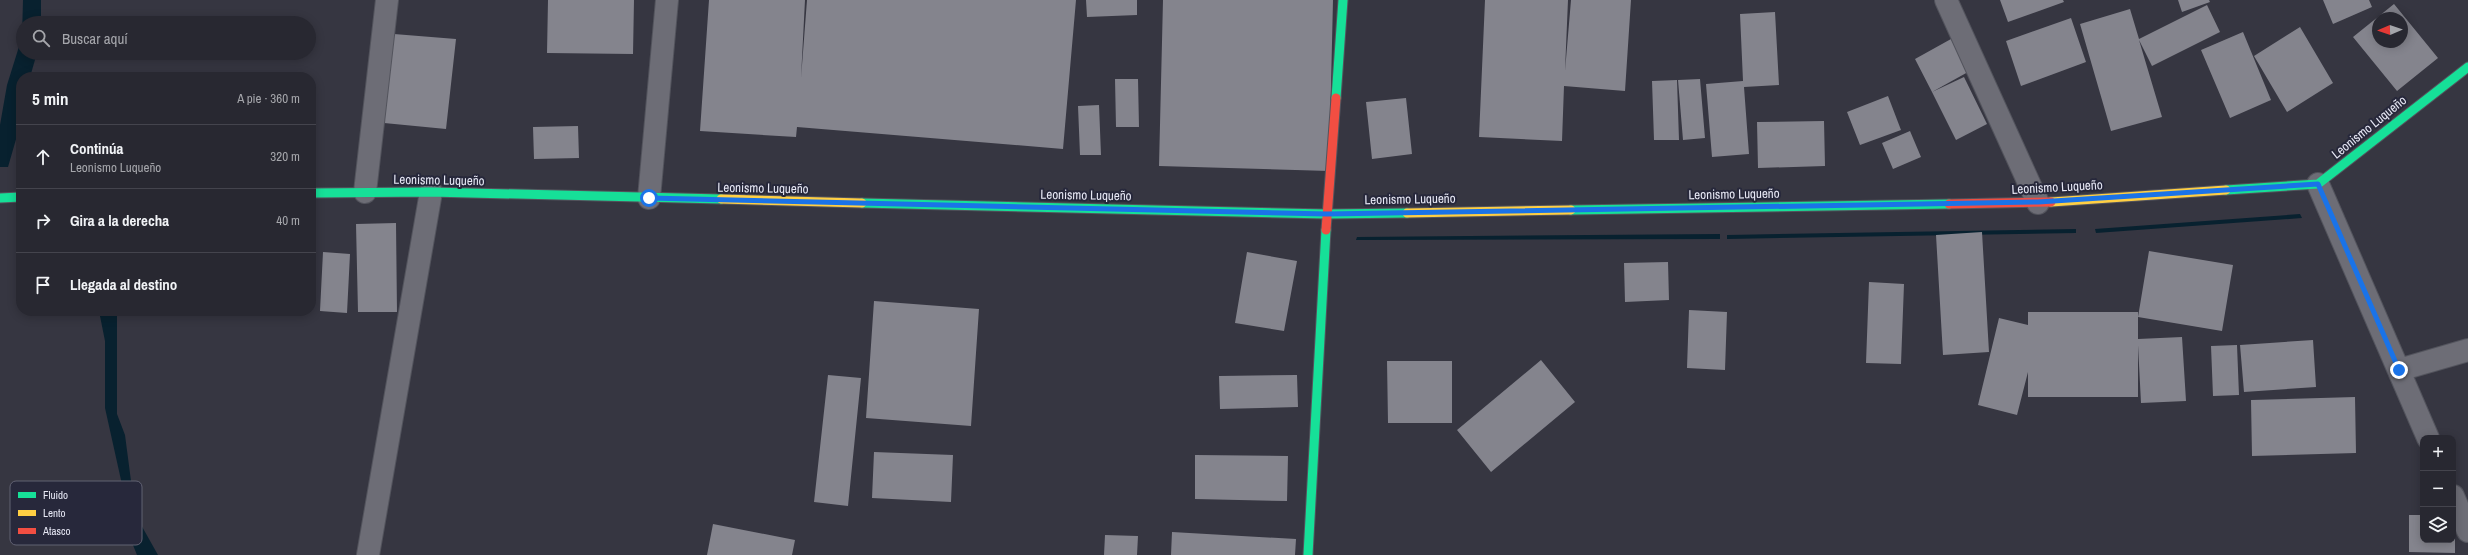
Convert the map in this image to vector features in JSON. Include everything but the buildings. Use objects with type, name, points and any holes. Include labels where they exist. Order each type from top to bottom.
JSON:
[{"type":"street","points":[[365,192],[387,0]]},
{"type":"street","points":[[649,198],[667,0]]},
{"type":"street","points":[[1308,555],[1327,214],[1343,0]]},
{"type":"street","points":[[1946,0],[2038,202]]},
{"type":"street","name":"Leonismo Luqueño","points":[[316,193],[431,192],[1327,214],[2038,202],[2318,184],[2468,67]]},
{"type":"street","points":[[2318,184],[2427,435]]},
{"type":"street","points":[[368,555],[431,192]]},
{"type":"street","points":[[0,198],[16,197]]},
{"type":"street","points":[[2399,370],[2468,350]]},
{"type":"street","points":[[2456,503],[2468,531]]},
{"type":"water","points":[[23,0],[41,0],[41,16],[23,16]]},
{"type":"water","points":[[16,56],[16,60],[35,60],[31,72],[16,72],[16,139],[8,167],[0,167],[0,125],[7,85]]},
{"type":"water","points":[[2300,214],[2302,218],[2096,233],[2095,229]]},
{"type":"water","points":[[2076,229],[2076,233],[1727,239],[1727,235]]},
{"type":"water","points":[[1720,234],[1720,239],[1356,240],[1357,237]]},
{"type":"water","points":[[100,316],[117,316],[117,414],[125,435],[131,481],[121,481],[105,408],[105,341]]},
{"type":"water","points":[[142,527],[158,555],[137,555],[133,545],[142,545]]},
{"type":"traffic: fast","points":[[1336,98],[1343,0]]},
{"type":"traffic: fast","points":[[2226,190],[2318,184],[2468,67]]},
{"type":"traffic: fast","points":[[316,193],[431,192],[721,199]]},
{"type":"traffic: fast","points":[[0,198],[16,197]]},
{"type":"traffic: fast","points":[[862,203],[1327,214],[1407,213]]},
{"type":"traffic: fast","points":[[1571,210],[1949,204]]},
{"type":"traffic: fast","points":[[1308,555],[1326,230]]},
{"type":"traffic: slow","points":[[2051,202],[2226,190]]},
{"type":"traffic: slow","points":[[721,199],[862,203]]},
{"type":"traffic: slow","points":[[1407,213],[1571,210]]},
{"type":"traffic: jam","points":[[1326,230],[1336,98]]},
{"type":"traffic: jam","points":[[1949,204],[2051,202]]},
{"type":"route","points":[[649,198],[1327,214],[2038,202],[2318,184],[2399,370]]}]
